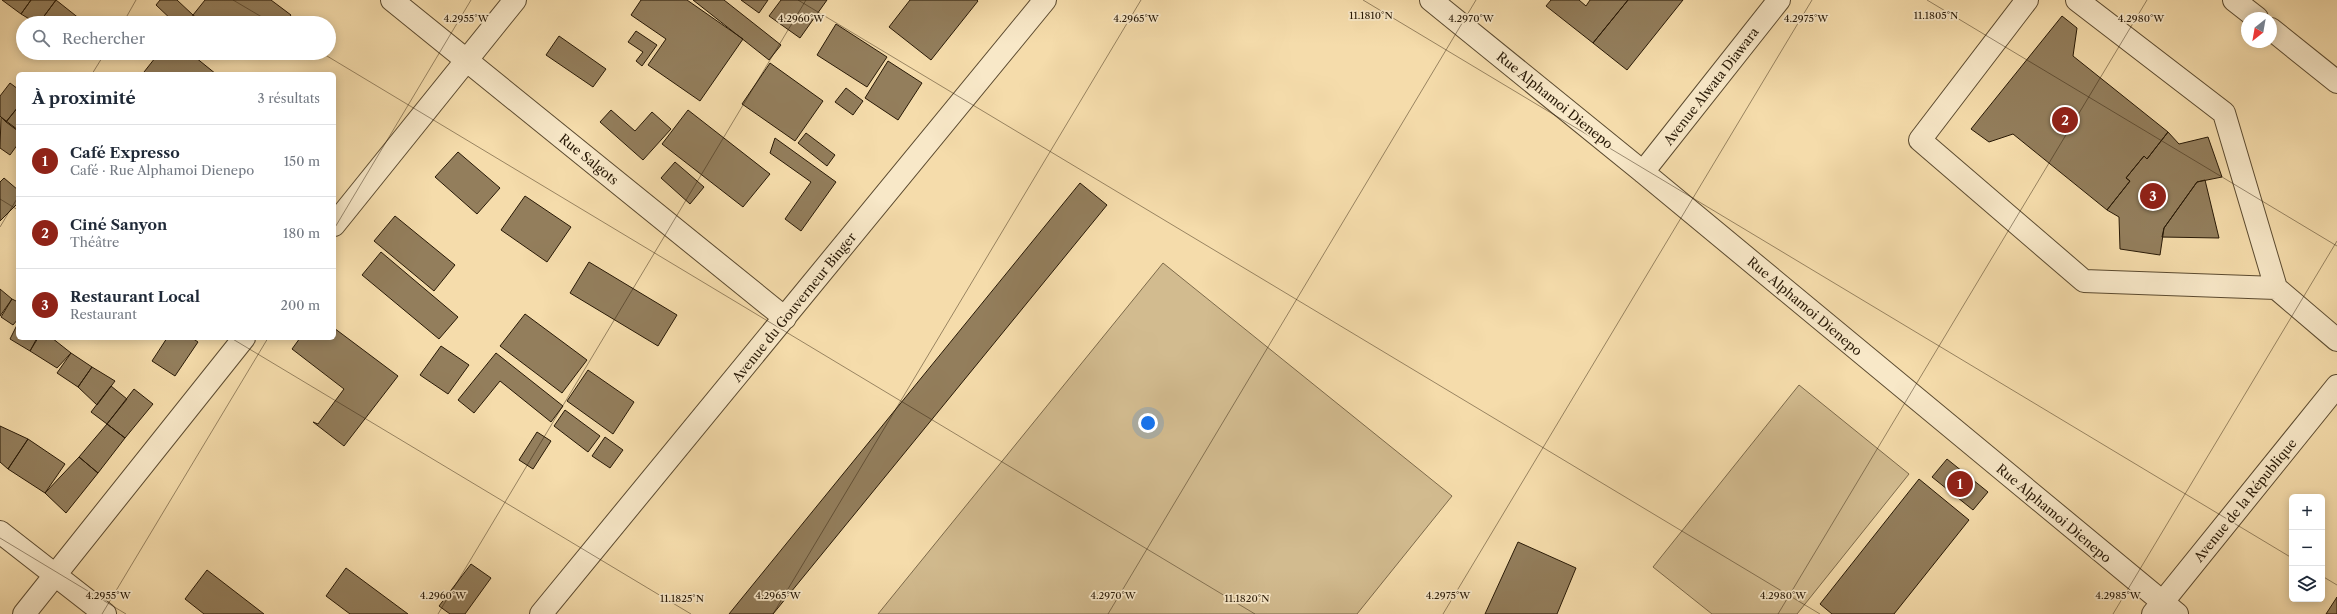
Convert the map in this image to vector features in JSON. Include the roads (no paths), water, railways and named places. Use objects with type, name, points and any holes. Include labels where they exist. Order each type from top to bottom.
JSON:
[{"type":"street","name":"Rue Salgots","points":[[392,0],[786,318]]},
{"type":"street","points":[[336,222],[515,0]]},
{"type":"street","name":"Avenue du Gouverneur Binger","points":[[541,614],[786,318],[1045,0]]},
{"type":"street","name":"Rue Alphamoi Dienepo","points":[[1431,0],[1643,172],[2164,610]]},
{"type":"street","name":"Avenue Alwata Diawara","points":[[1643,172],[1779,0]]},
{"type":"street","points":[[2027,0],[1920,140],[2084,281],[2276,288]]},
{"type":"street","points":[[2077,0],[2224,112],[2276,288],[2337,340]]},
{"type":"street","points":[[2234,0],[2249,12]]},
{"type":"street","points":[[2277,34],[2337,82]]},
{"type":"street","points":[[24,614],[242,340]]},
{"type":"street","name":"Avenue de la République","points":[[2164,610],[2337,386]]},
{"type":"street","points":[[0,532],[54,576],[105,614]]},
{"type":"place","name":"Ciné Sanyon","points":[[2065,120]]},
{"type":"place","name":"Restaurant Local","points":[[2153,196]]},
{"type":"place","name":"Café Expresso","points":[[1960,484]]}]
